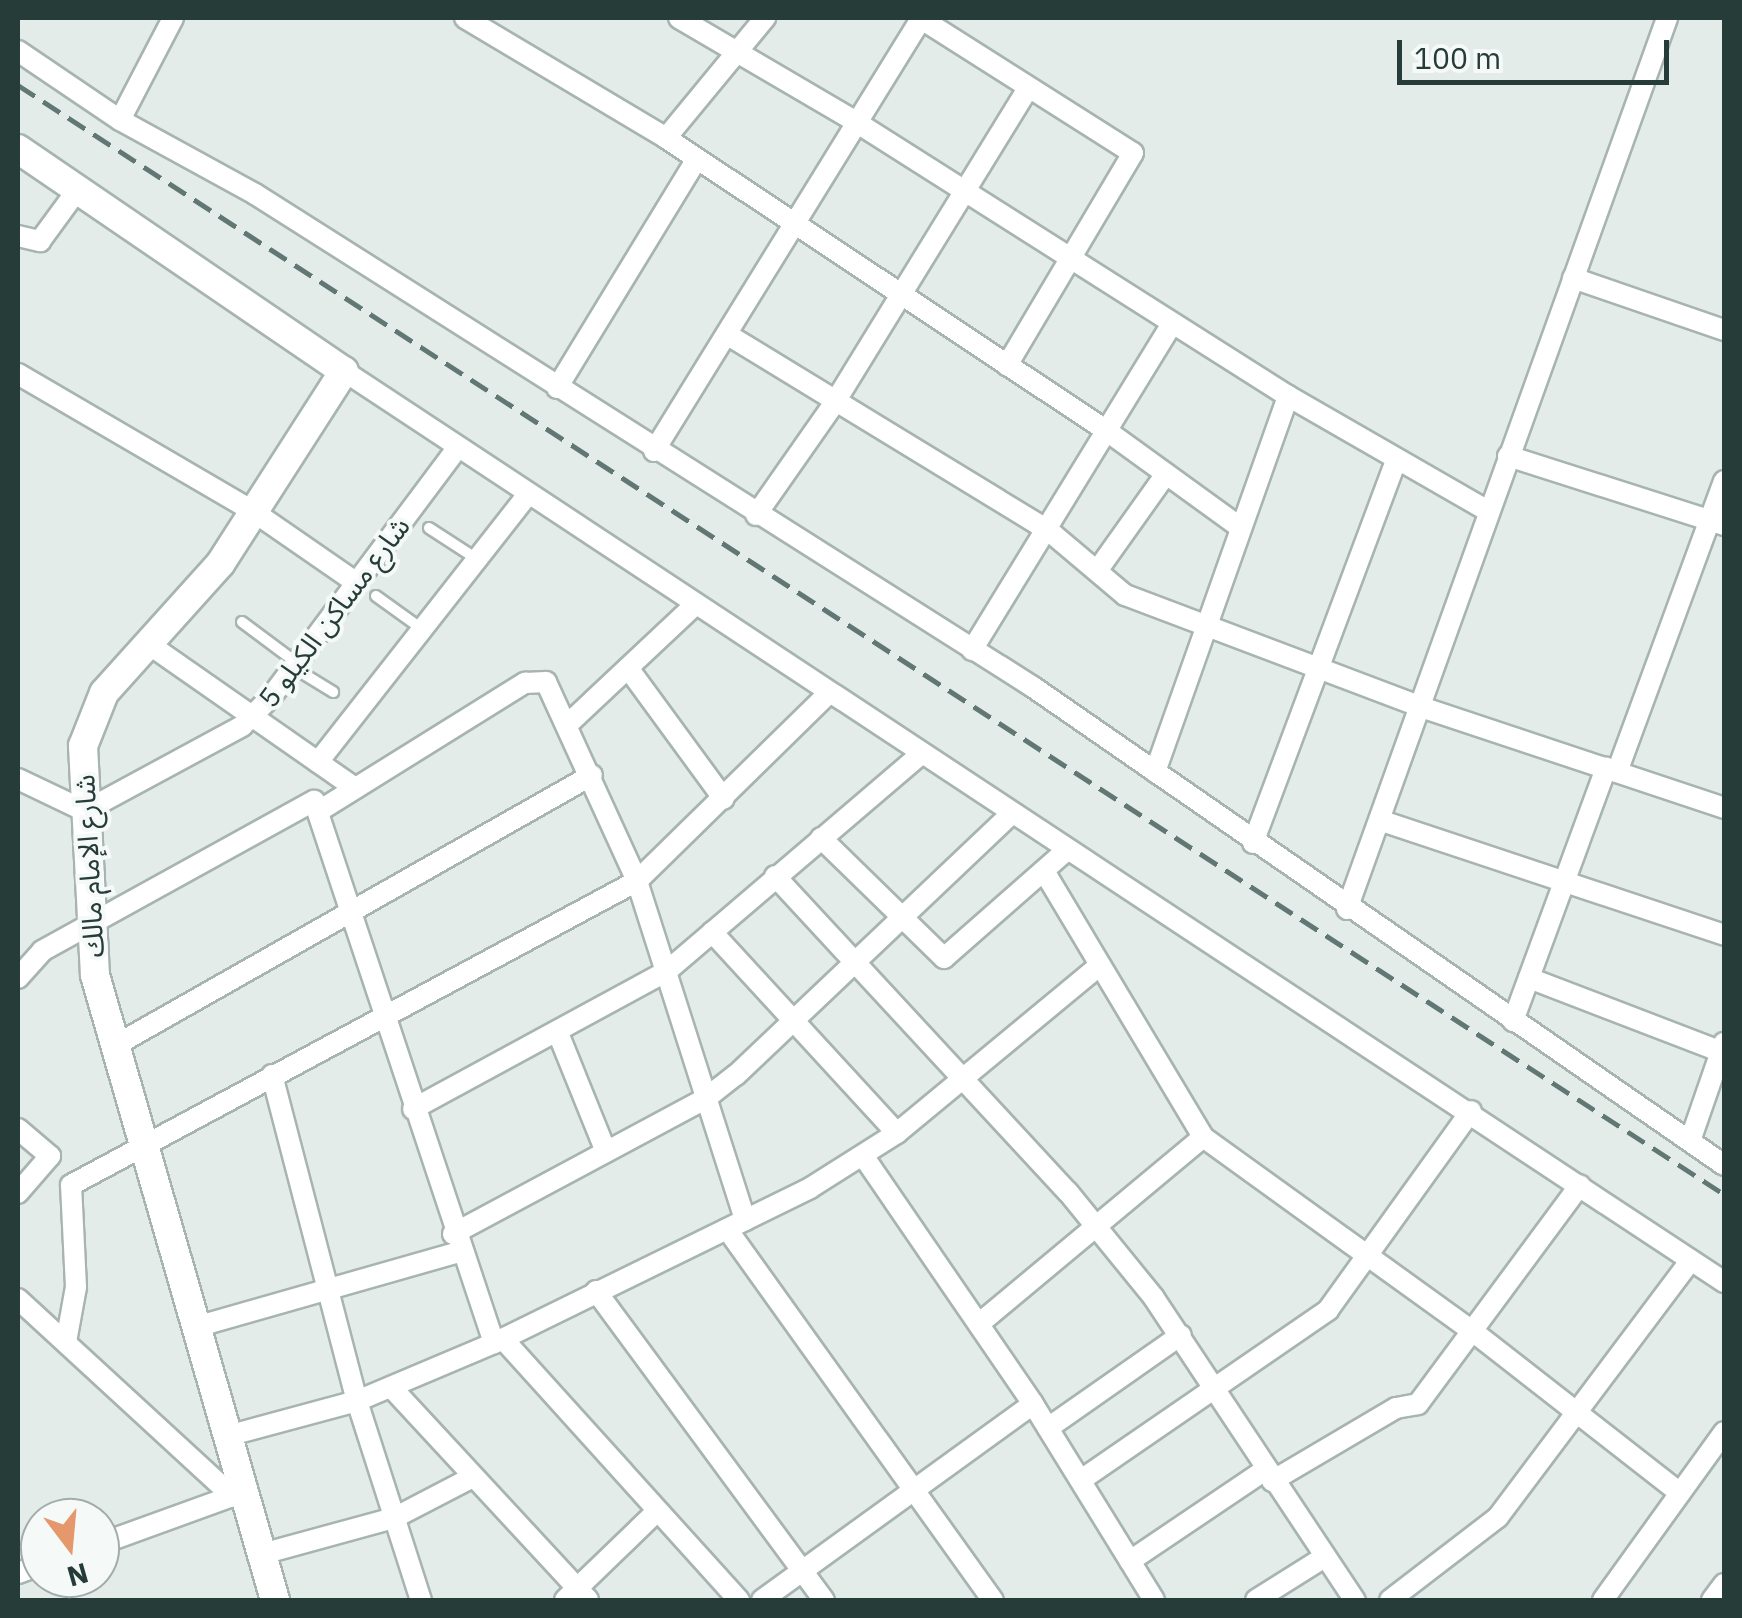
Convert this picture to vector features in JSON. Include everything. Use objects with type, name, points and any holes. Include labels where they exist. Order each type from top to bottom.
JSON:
[{"type":"street","points":[[120,120],[173,18]]},
{"type":"street","points":[[465,18],[666,138],[1107,432],[1240,528]]},
{"type":"street","points":[[679,18],[856,122],[1288,396],[1488,511]]},
{"type":"street","points":[[666,138],[765,18]]},
{"type":"street","points":[[654,450],[920,18],[1027,90],[1133,153],[1007,365]]},
{"type":"street","points":[[1347,908],[1424,708],[1488,511],[1667,18]]},
{"type":"street","points":[[18,52],[120,120],[255,194],[972,650],[1724,1165]]},
{"type":"street","points":[[756,515],[834,402],[1027,90]]},
{"type":"street","points":[[18,149],[828,694],[1471,1111],[1724,1282]]},
{"type":"street","points":[[557,388],[697,160]]},
{"type":"street","points":[[18,236],[40,240],[78,189]]},
{"type":"street","points":[[1573,278],[1724,330]]},
{"type":"street","points":[[972,650],[1172,322]]},
{"type":"street","points":[[728,335],[1048,530],[1125,594],[1205,630],[1724,808]]},
{"type":"street","name":"شارع الإمام مالك","points":[[272,1600],[262,1554],[238,1494],[227,1436],[94,976],[85,811],[86,727],[104,693],[201,588],[344,371]]},
{"type":"street","points":[[18,374],[254,512],[357,583]]},
{"type":"street","points":[[1155,772],[1288,396]]},
{"type":"street","name":"شارع مساكن الكيلو 5","points":[[85,811],[254,717],[458,447]]},
{"type":"street","points":[[1508,456],[1718,523]]},
{"type":"street","points":[[1253,843],[1396,460]]},
{"type":"street","points":[[1097,571],[1166,474]]},
{"type":"street","points":[[1513,1021],[1563,881],[1718,523],[1724,482]]},
{"type":"street","points":[[318,762],[528,494]]},
{"type":"street","points":[[568,725],[695,605]]},
{"type":"street","points":[[150,644],[356,788]]},
{"type":"street","points":[[628,668],[724,799]]},
{"type":"street","points":[[319,811],[533,678],[546,682],[592,775],[637,881],[704,1099],[736,1224],[911,1489],[993,1600]]},
{"type":"street","points":[[66,1342],[76,1287],[68,1190],[142,1143],[637,881],[828,694]]},
{"type":"street","points":[[413,1110],[666,971],[920,755]]},
{"type":"street","points":[[116,1046],[592,775]]},
{"type":"street","points":[[18,779],[85,811]]},
{"type":"street","points":[[18,978],[42,950],[89,928],[314,802],[456,1243],[498,1341],[732,1598]]},
{"type":"street","points":[[196,1328],[328,1291],[456,1243],[606,1152],[704,1099],[794,1023],[1010,814]]},
{"type":"street","points":[[1382,821],[1724,935]]},
{"type":"street","points":[[821,838],[936,954],[949,957],[1067,850]]},
{"type":"street","points":[[1044,871],[1203,1137],[1371,1256],[1680,1493]]},
{"type":"street","points":[[775,876],[963,1077],[1096,1227],[1181,1335],[1269,1476],[1355,1600]]},
{"type":"street","points":[[712,932],[897,1133]]},
{"type":"street","points":[[227,1436],[357,1402],[498,1341],[864,1156],[1099,966]]},
{"type":"street","points":[[1529,978],[1723,1049],[1690,1141]]},
{"type":"street","points":[[558,1033],[606,1152]]},
{"type":"street","points":[[272,1075],[357,1402],[420,1600]]},
{"type":"street","points":[[1080,1480],[1328,1310],[1371,1256],[1471,1111]]},
{"type":"street","points":[[18,1129],[50,1156],[18,1193]]},
{"type":"street","points":[[980,1323],[1203,1137]]},
{"type":"street","points":[[864,1156],[1033,1404],[1154,1600]]},
{"type":"street","points":[[1130,1560],[1269,1476],[1396,1408],[1418,1404],[1580,1186]]},
{"type":"street","points":[[1390,1600],[1498,1518],[1691,1260]]},
{"type":"street","points":[[596,1291],[824,1600]]},
{"type":"street","points":[[20,1306],[238,1494],[120,1537]]},
{"type":"street","points":[[1048,1428],[1181,1335]]},
{"type":"street","points":[[391,1387],[577,1597],[654,1514]]},
{"type":"street","points":[[762,1600],[1033,1404]]},
{"type":"street","points":[[1603,1600],[1724,1432]]},
{"type":"street","points":[[262,1554],[394,1518],[471,1478]]},
{"type":"street","points":[[1256,1600],[1323,1558]]},
{"type":"street","points":[[1712,1600],[1724,1584]]},
{"type":"lane","points":[[429,528],[477,559]]},
{"type":"lane","points":[[376,596],[422,629]]},
{"type":"lane","points":[[242,622],[333,692]]},
{"type":"railway","points":[[18,85],[1724,1194]]}]
